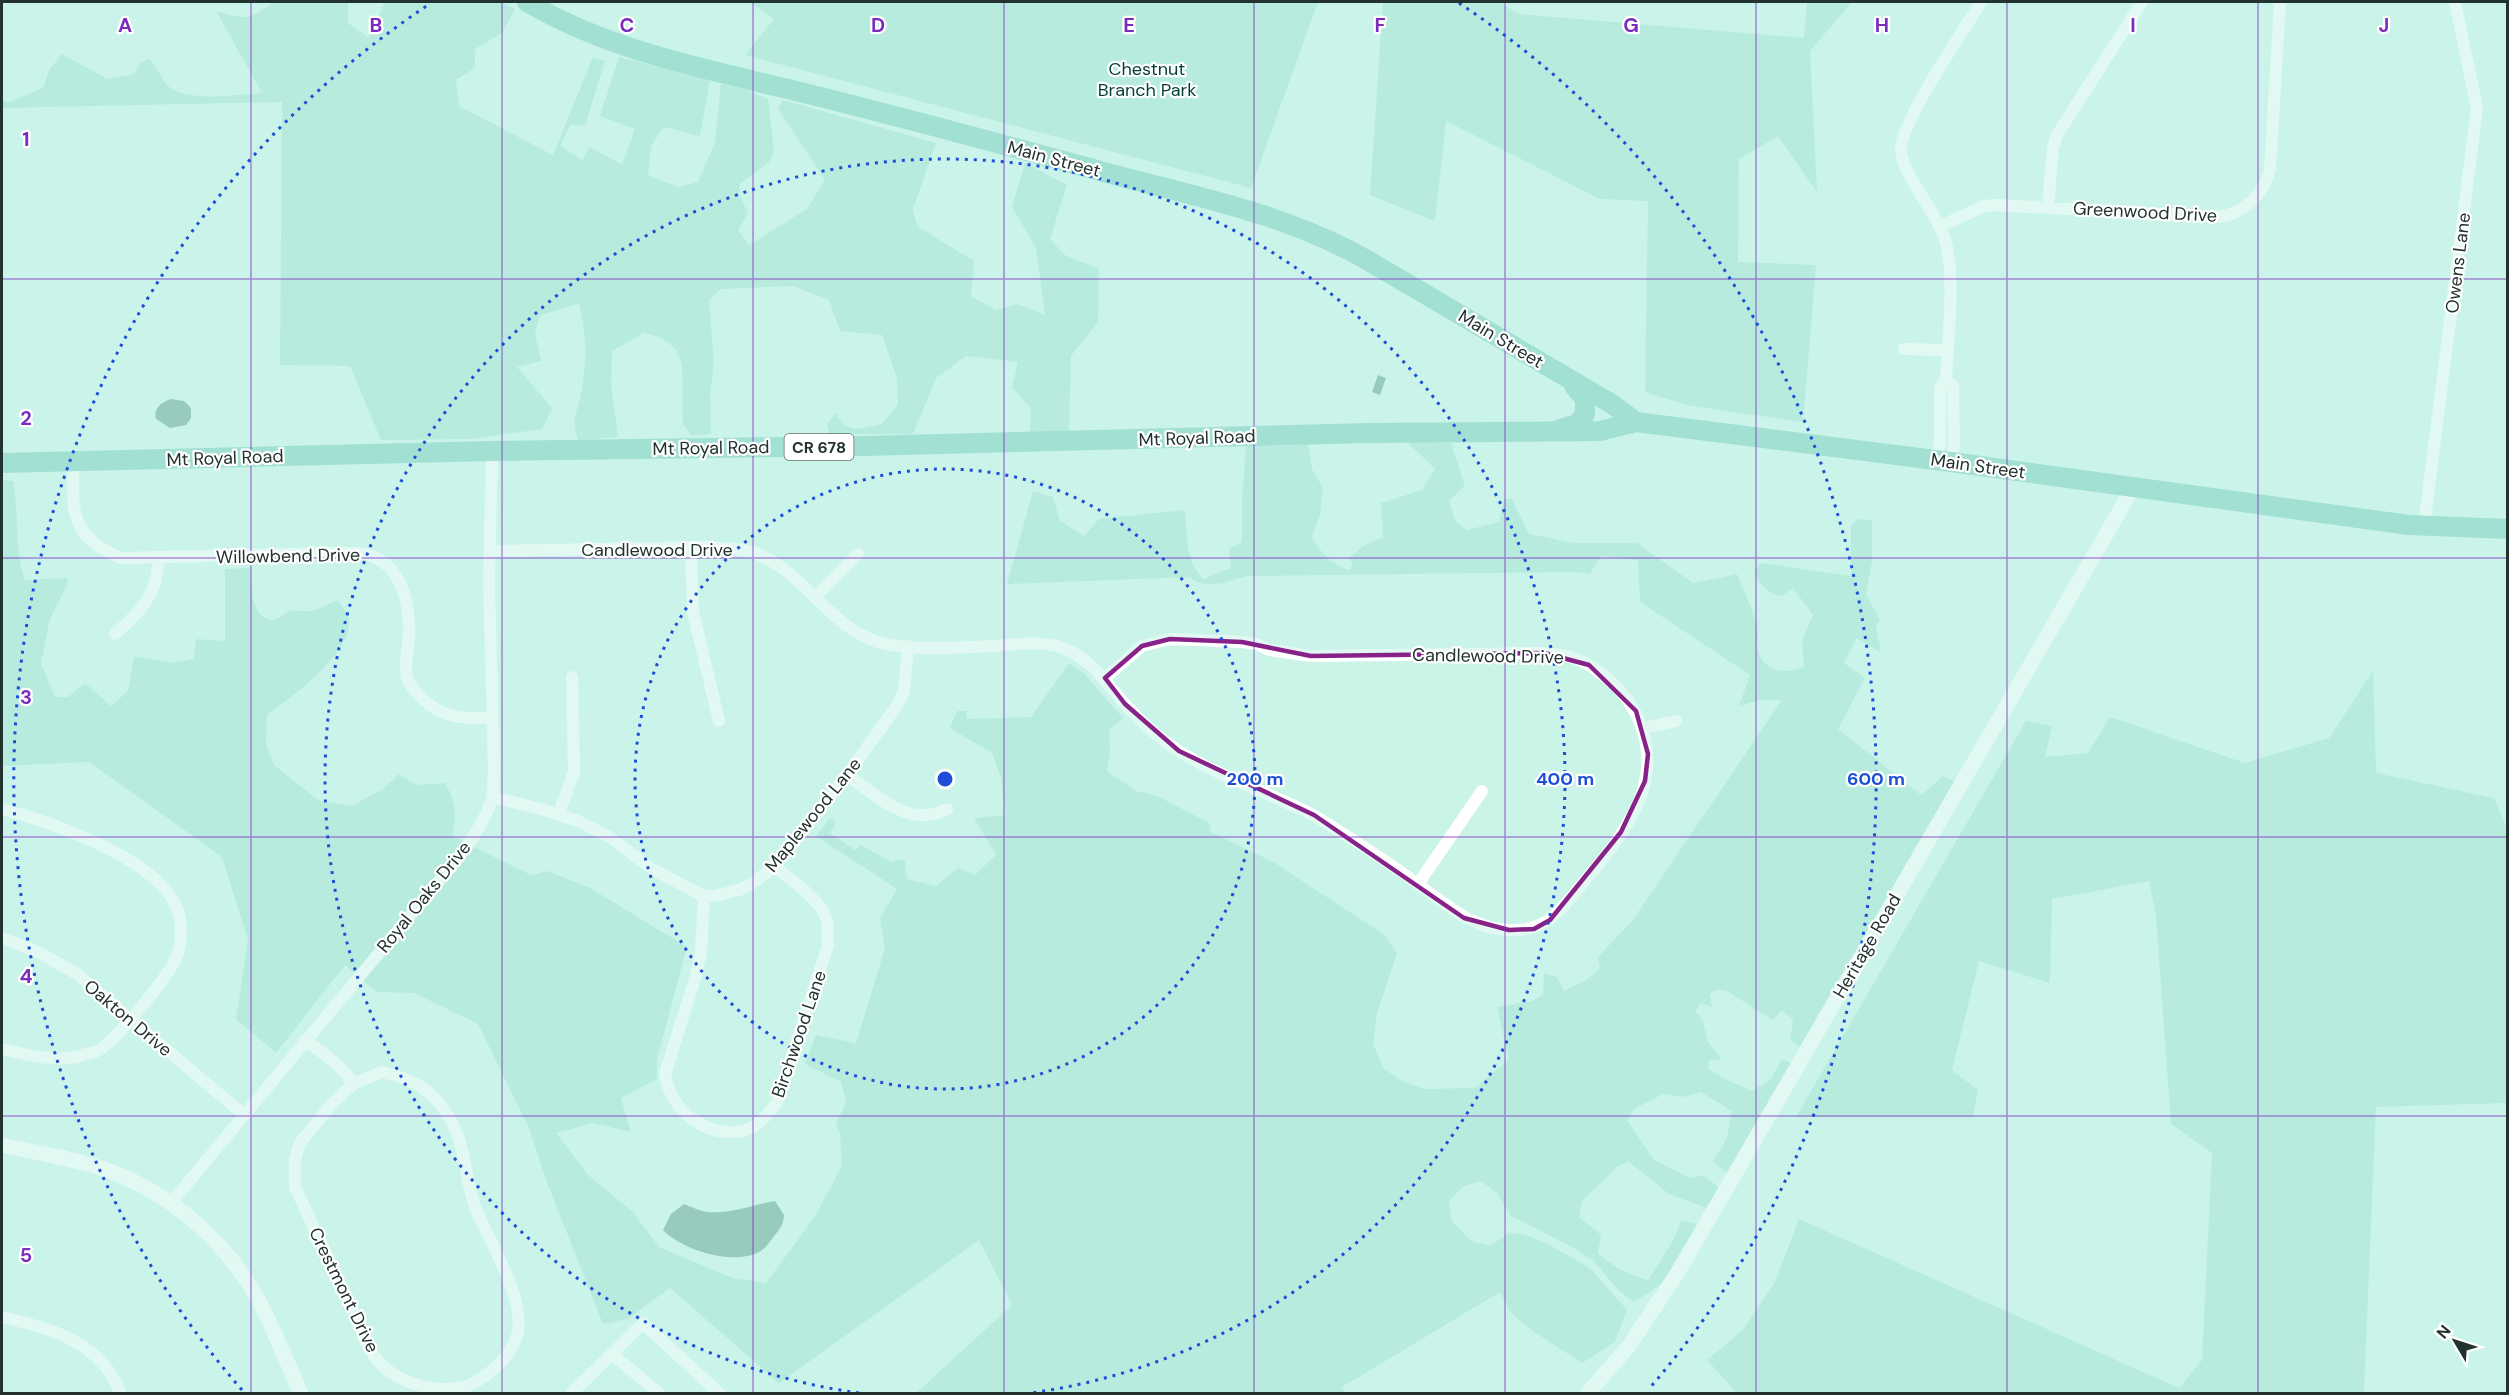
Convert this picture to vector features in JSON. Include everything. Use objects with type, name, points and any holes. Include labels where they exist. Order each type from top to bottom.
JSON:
[{"type":"main road","name":"Main Street","points":[[527,2],[588,33],[669,60],[1034,153],[1283,220],[1339,244],[1612,404],[1636,422],[2424,526],[2508,529]]},
{"type":"main road","points":[[1553,431],[1577,424],[1584,417],[1587,409],[1585,399],[1579,390],[1555,371]]},
{"type":"main road","name":"Mt Royal Road","points":[[2,463],[492,451],[864,446],[1371,433],[1607,430],[1636,422]]},
{"type":"street","points":[[1944,461],[1954,445],[1953,386],[1946,379],[1949,258],[1941,226],[1905,168],[1901,150],[1902,139],[1916,109],[1981,2]]},
{"type":"street","points":[[2048,207],[2053,148],[2057,135],[2142,2]]},
{"type":"street","name":"Greenwood Drive","points":[[1941,226],[1984,206],[2048,207],[2216,217],[2234,213],[2251,202],[2263,188],[2270,169],[2280,2]]},
{"type":"street","name":"Owens Lane","points":[[2424,526],[2476,118],[2476,99],[2455,2]]},
{"type":"street","points":[[1904,349],[1947,350]]},
{"type":"street","name":"Royal Oaks Drive","points":[[171,1203],[459,857],[478,828],[492,797],[494,769],[489,583],[492,451]]},
{"type":"street","name":"Willowbend Drive","points":[[75,463],[72,497],[79,527],[88,540],[101,550],[121,558],[158,559],[337,553],[368,554],[377,559],[402,584],[407,601],[409,620],[407,678],[416,692],[428,704],[447,715],[473,719],[492,717]]},
{"type":"street","name":"Heritage Road","points":[[1587,1394],[1629,1346],[1678,1272],[2133,488]]},
{"type":"street","name":"Candlewood Drive","points":[[491,551],[722,548],[752,552],[786,570],[838,620],[857,634],[886,644],[970,647],[1033,643],[1055,645],[1073,653],[1105,678],[1125,704],[1179,751],[1314,815],[1367,848],[1464,918],[1487,928],[1534,929],[1550,920],[1594,870],[1622,832],[1639,802],[1645,781],[1648,754],[1643,728],[1636,711],[1608,678],[1572,657],[1544,653],[1311,656],[1269,650],[1257,644],[1242,642],[1170,639],[1142,646],[1105,678]]},
{"type":"street","points":[[691,549],[693,612],[719,721]]},
{"type":"street","points":[[815,597],[858,554]]},
{"type":"street","points":[[115,634],[138,611],[154,589],[158,579],[158,559]]},
{"type":"street","name":"Maplewood Lane","points":[[704,896],[739,890],[750,885],[774,867],[847,775],[896,707],[904,692],[908,646]]},
{"type":"street","points":[[559,814],[574,771],[572,677]]},
{"type":"street","points":[[1643,728],[1676,721]]},
{"type":"street","points":[[847,775],[882,800],[909,815],[937,815],[948,809]]},
{"type":"street","points":[[1418,884],[1482,791]]},
{"type":"street","points":[[492,797],[559,814],[592,827],[652,868],[704,896]]},
{"type":"street","points":[[2,809],[29,816],[114,852],[157,880],[176,905],[181,942],[176,959],[166,976],[100,1050],[67,1059],[42,1058],[2,1049]]},
{"type":"street","name":"Birchwood Lane","points":[[704,896],[701,952],[665,1074],[666,1087],[672,1100],[686,1114],[714,1132],[732,1133],[748,1130],[766,1116],[777,1102],[828,945],[827,920],[814,899],[774,867]]},
{"type":"street","name":"Oakton Drive","points":[[2,938],[59,963],[77,974],[129,1020],[244,1114]]},
{"type":"street","points":[[305,1040],[329,1058],[347,1075],[352,1084]]},
{"type":"street","name":"Crestmont Drive","points":[[382,1072],[408,1078],[425,1089],[450,1119],[458,1135],[475,1206],[515,1296],[518,1318],[517,1335],[508,1353],[494,1370],[478,1381],[461,1388],[421,1389],[406,1382],[374,1357],[295,1187],[295,1160],[300,1143],[331,1105],[352,1084],[382,1072]]},
{"type":"street","points":[[2,1145],[95,1166],[136,1183],[171,1203],[218,1245],[246,1280],[266,1315],[301,1394]]},
{"type":"street","points":[[2,1317],[47,1328],[74,1340],[104,1365],[122,1394]]},
{"type":"street","points":[[571,1394],[643,1323],[720,1394]]},
{"type":"street","points":[[612,1354],[660,1394]]},
{"type":"highlighted area","points":[[1170,639],[1242,642],[1311,656],[1544,653],[1589,665],[1636,711],[1648,754],[1645,781],[1621,832],[1550,920],[1534,929],[1509,930],[1464,918],[1314,815],[1179,751],[1125,704],[1105,678],[1142,646]]},
{"type":"green space","points":[[274,2],[348,2],[348,23],[369,38],[385,2],[501,2],[515,9],[502,33],[475,49],[475,68],[456,80],[459,106],[553,155],[593,57],[605,61],[585,126],[571,124],[560,146],[582,160],[590,147],[622,165],[635,129],[600,116],[619,57],[710,80],[700,136],[664,127],[651,146],[648,175],[678,187],[698,182],[715,142],[721,84],[745,89],[768,99],[774,151],[769,162],[740,184],[739,194],[748,213],[738,230],[749,245],[807,209],[825,180],[778,109],[783,100],[936,143],[913,209],[917,226],[974,261],[971,296],[995,310],[1017,304],[1045,315],[1036,248],[1012,207],[1025,163],[1067,185],[1050,239],[1065,255],[1099,269],[1098,322],[1071,356],[1069,432],[1030,433],[1031,408],[1012,388],[1018,362],[966,356],[936,378],[913,434],[829,434],[827,424],[836,413],[840,420],[850,428],[882,424],[898,404],[897,378],[882,335],[840,331],[829,300],[793,286],[721,289],[709,300],[714,362],[710,394],[711,434],[692,436],[683,424],[682,364],[675,348],[661,338],[644,333],[612,351],[611,384],[618,437],[578,440],[575,416],[581,394],[585,360],[584,326],[579,304],[540,315],[535,334],[541,361],[517,367],[552,408],[542,429],[471,439],[381,440],[350,366],[280,365],[282,102],[2,108],[2,100],[9,102],[43,88],[49,70],[62,54],[107,79],[132,75],[141,63],[149,59],[168,86],[180,93],[216,96],[262,93],[216,11],[247,17],[258,13]]},
{"type":"green space","name":"Chestnut Branch Park","points":[[750,2],[1318,2],[1251,188],[745,55],[774,19]]},
{"type":"green space","points":[[1383,2],[1500,2],[1518,14],[1804,38],[1807,2],[1852,2],[1810,51],[1817,192],[1778,136],[1739,159],[1738,262],[1816,265],[1803,422],[1686,405],[1645,392],[1648,201],[1600,199],[1446,121],[1435,221],[1370,195]]},
{"type":"green space","points":[[1406,441],[1451,443],[1465,485],[1449,501],[1455,521],[1467,530],[1499,522],[1504,499],[1512,499],[1529,534],[1573,543],[1637,543],[1693,583],[1737,574],[1756,625],[1758,651],[1765,663],[1776,670],[1790,671],[1804,667],[1802,640],[1813,615],[1793,588],[1782,596],[1772,594],[1761,584],[1754,571],[1761,563],[1851,576],[1851,525],[1859,519],[1872,520],[1872,562],[1866,594],[1880,620],[1876,625],[1881,653],[1857,638],[1844,663],[1865,678],[1838,729],[1921,795],[1943,776],[1955,782],[1800,1047],[1790,1040],[1793,1020],[1782,1010],[1773,1020],[1725,990],[1715,990],[1710,995],[1712,1007],[1701,1003],[1695,1011],[1703,1021],[1708,1042],[1722,1060],[1709,1060],[1708,1068],[1725,1079],[1752,1091],[1771,1079],[1782,1059],[1792,1063],[1728,1173],[1713,1162],[1727,1138],[1732,1111],[1701,1092],[1682,1097],[1663,1094],[1634,1109],[1627,1120],[1654,1160],[1690,1178],[1702,1175],[1719,1187],[1707,1208],[1669,1194],[1628,1161],[1617,1167],[1582,1201],[1579,1217],[1601,1235],[1598,1253],[1622,1270],[1648,1280],[1673,1241],[1681,1221],[1698,1224],[1665,1282],[1634,1302],[1617,1289],[1594,1261],[1572,1247],[1511,1216],[1497,1193],[1481,1181],[1464,1186],[1449,1201],[1452,1221],[1471,1241],[1490,1246],[1509,1233],[1524,1234],[1550,1245],[1591,1269],[1627,1310],[1615,1342],[1582,1363],[1531,1330],[1511,1313],[1500,1292],[1342,1387],[1345,1393],[915,1394],[1012,1305],[979,1240],[779,1383],[670,1288],[627,1319],[603,1324],[546,1180],[529,1128],[478,1024],[414,993],[376,992],[345,965],[276,1053],[236,1019],[248,940],[222,857],[89,762],[2,766],[2,480],[13,481],[19,555],[25,580],[67,578],[67,585],[50,619],[41,664],[55,697],[68,697],[85,683],[111,706],[128,691],[134,657],[173,663],[194,659],[196,639],[225,641],[225,569],[250,568],[256,607],[265,618],[272,620],[291,611],[312,611],[338,601],[349,618],[347,634],[340,648],[318,674],[267,715],[266,744],[274,765],[319,801],[351,806],[382,790],[399,774],[416,785],[445,783],[455,809],[452,836],[531,875],[547,871],[590,888],[687,947],[657,1059],[657,1079],[621,1098],[631,1132],[593,1123],[556,1133],[588,1175],[632,1211],[659,1247],[733,1278],[766,1283],[814,1218],[842,1166],[840,1133],[836,1125],[846,1102],[841,1082],[805,1064],[816,1035],[856,1043],[885,948],[880,918],[897,889],[816,836],[830,818],[836,823],[830,833],[855,850],[861,845],[891,862],[900,859],[905,861],[907,879],[936,886],[958,868],[975,875],[996,855],[974,818],[1005,815],[1001,778],[992,753],[950,728],[957,711],[966,711],[967,719],[1031,717],[1069,663],[1084,673],[1123,718],[1109,730],[1110,751],[1107,771],[1136,791],[1157,796],[1211,824],[1209,831],[1275,863],[1386,936],[1397,953],[1377,1014],[1373,1044],[1383,1068],[1402,1081],[1424,1089],[1475,1088],[1509,1059],[1497,1007],[1532,1001],[1543,995],[1544,973],[1557,977],[1564,991],[1588,979],[1600,968],[1598,957],[1632,921],[1782,700],[1760,700],[1739,706],[1750,675],[1640,602],[1638,560],[1601,556],[1590,574],[1576,572],[1246,576],[1216,584],[1203,583],[1189,577],[1007,584],[1033,491],[1053,497],[1060,521],[1084,536],[1099,519],[1185,510],[1190,555],[1197,572],[1203,579],[1231,568],[1229,549],[1242,542],[1246,446],[1308,445],[1312,469],[1323,488],[1320,515],[1312,536],[1327,557],[1349,571],[1353,564],[1349,559],[1363,546],[1383,537],[1381,503],[1422,490],[1435,469]]},
{"type":"green space","points":[[2373,671],[2376,773],[2494,798],[2507,828],[2508,1103],[2376,1107],[2364,1391],[2368,1393],[1737,1393],[1707,1360],[1743,1330],[1775,1282],[1799,1219],[2179,1388],[2202,1360],[2212,1153],[2171,1124],[2156,917],[2149,881],[2052,899],[2050,983],[1979,961],[1952,1070],[1978,1090],[1973,1117],[1796,1117],[2026,721],[2052,726],[2045,757],[2088,753],[2110,717],[2245,763],[2329,738]]},
{"type":"shaded area","points":[[1378,375],[1386,378],[1380,395],[1372,392]]},
{"type":"shaded area","points":[[171,399],[184,401],[191,408],[191,418],[186,425],[170,428],[156,419],[155,415],[159,406]]},
{"type":"shaded area","points":[[775,1201],[784,1215],[782,1225],[765,1248],[748,1256],[708,1254],[682,1244],[663,1230],[671,1214],[684,1204],[702,1211],[717,1212]]}]
